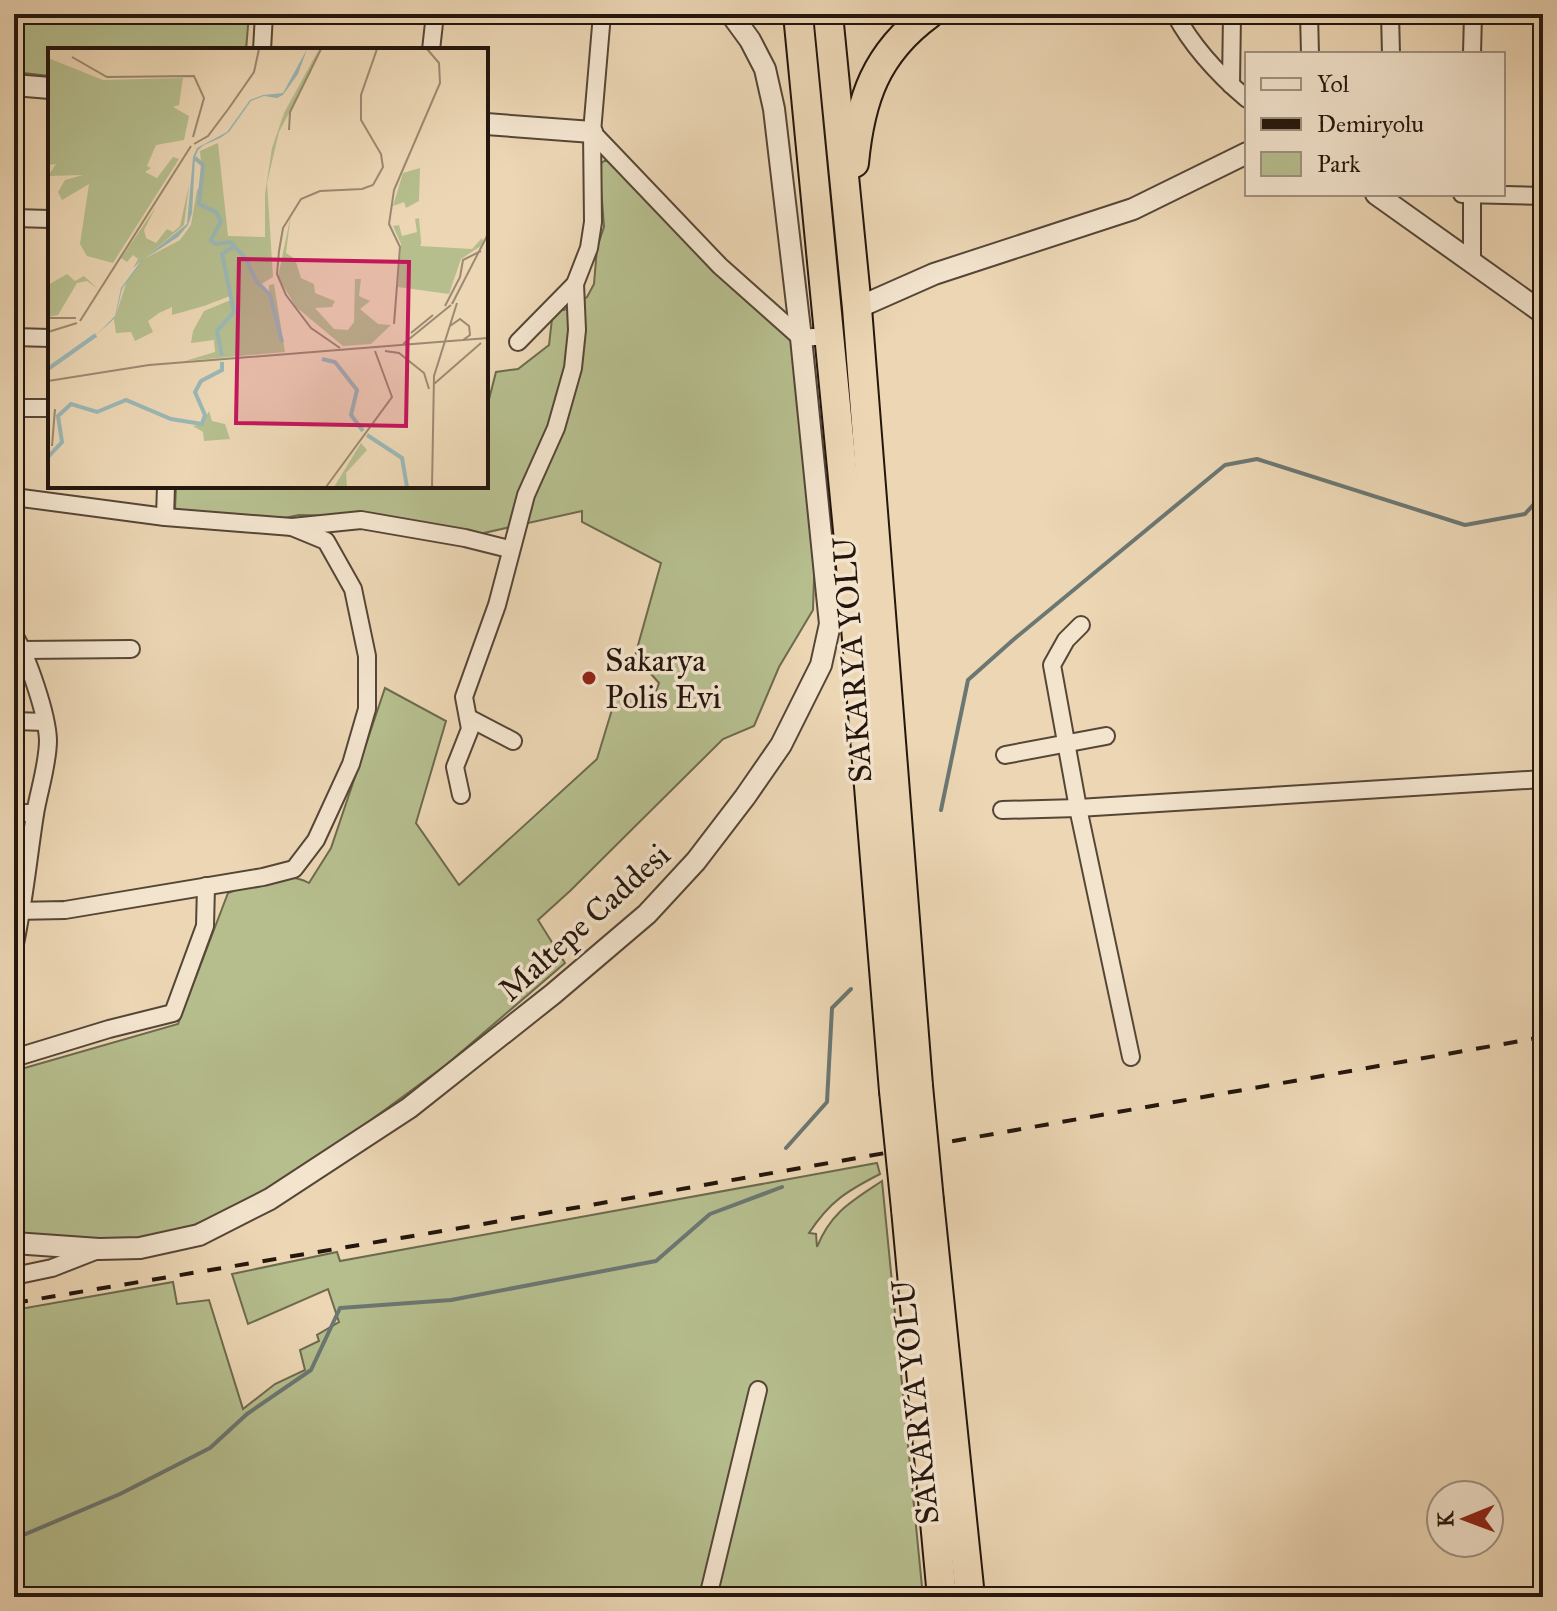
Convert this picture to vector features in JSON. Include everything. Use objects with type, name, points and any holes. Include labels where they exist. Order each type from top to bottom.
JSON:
[{"type":"highway","points":[[781,14],[790,42],[815,337],[849,546],[906,1089],[917,1205],[942,1597]]},
{"type":"highway","points":[[798,14],[815,337]]},
{"type":"highway","points":[[828,14],[848,228]]},
{"type":"highway","points":[[848,228],[857,133],[874,74],[908,30],[929,14]]},
{"type":"highway","name":"SAKARYA YOLU","points":[[848,228],[857,308],[906,1089]]},
{"type":"highway","name":"SAKARYA YOLU","points":[[917,1205],[970,1597]]},
{"type":"street","points":[[262,48],[264,14]]},
{"type":"street","points":[[431,48],[435,14]]},
{"type":"street","points":[[518,342],[575,284],[589,248],[593,222],[592,132],[602,14]]},
{"type":"street","name":"Maltepe Caddesi","points":[[14,1243],[99,1249],[140,1248],[199,1235],[270,1199],[340,1156],[409,1108],[553,994],[647,914],[704,851],[781,745],[812,687],[828,644],[830,624],[815,337],[765,69],[750,40],[731,14]]},
{"type":"street","points":[[1175,14],[1184,30],[1245,97]]},
{"type":"street","points":[[1231,85],[1232,14]]},
{"type":"street","points":[[1310,52],[1311,14]]},
{"type":"street","points":[[1390,14],[1391,52]]},
{"type":"street","points":[[1472,52],[1473,14]]},
{"type":"street","points":[[14,85],[48,88]]},
{"type":"street","points":[[488,124],[592,132],[720,266],[815,337]]},
{"type":"street","points":[[857,308],[934,274],[1133,209],[1245,154]]},
{"type":"street","points":[[1505,195],[1543,196]]},
{"type":"street","points":[[1472,196],[1472,263]]},
{"type":"street","points":[[1387,197],[1543,313]]},
{"type":"street","points":[[14,218],[48,219]]},
{"type":"street","points":[[461,795],[455,767],[470,729],[464,697],[497,605],[509,549],[526,495],[556,428],[573,368],[577,330],[575,284]]},
{"type":"street","points":[[14,337],[48,338]]},
{"type":"street","points":[[14,408],[48,408]]},
{"type":"street","points":[[165,517],[166,488]]},
{"type":"street","points":[[14,497],[165,517],[292,527],[361,520],[509,549]]},
{"type":"street","points":[[18,911],[65,910],[263,877],[294,869],[316,840],[351,764],[367,709],[367,656],[353,589],[326,541],[292,527]]},
{"type":"street","points":[[1081,625],[1066,640],[1052,665],[1078,808],[1131,1057]]},
{"type":"street","points":[[14,635],[23,650],[48,742],[14,948]]},
{"type":"street","points":[[23,650],[131,649]]},
{"type":"street","points":[[469,718],[513,741]]},
{"type":"street","points":[[14,721],[45,722]]},
{"type":"street","points":[[1005,755],[1106,736]]},
{"type":"street","points":[[1002,810],[1543,779]]},
{"type":"street","points":[[14,813],[35,813]]},
{"type":"street","points":[[14,1058],[173,1013],[205,926],[206,886]]},
{"type":"street","points":[[14,1276],[52,1268],[99,1249]]},
{"type":"street","points":[[708,1597],[758,1390]]},
{"type":"green space","points":[[14,14],[249,14],[246,48],[48,48],[48,76],[14,72]]},
{"type":"green space","points":[[606,160],[619,169],[793,343],[797,404],[815,548],[813,610],[779,667],[754,726],[723,739],[538,920],[565,963],[446,1065],[289,1180],[261,1197],[165,1237],[101,1244],[14,1240],[14,1071],[178,1024],[228,893],[279,878],[289,877],[309,883],[331,848],[385,688],[446,721],[416,823],[459,885],[597,759],[617,693],[630,695],[651,705],[659,683],[635,656],[661,563],[582,522],[582,511],[475,535],[342,516],[299,515],[270,521],[175,510],[176,488],[488,488],[488,403],[496,372],[518,369],[549,345],[553,310],[564,310],[587,297],[594,284],[597,248],[604,227],[601,188],[595,182],[595,167]]},
{"type":"green space","points":[[877,1163],[880,1174],[840,1198],[809,1233],[816,1234],[817,1247],[836,1216],[882,1181],[923,1597],[14,1597],[14,1310],[173,1282],[177,1304],[209,1300],[243,1409],[275,1384],[305,1370],[300,1350],[319,1341],[317,1335],[339,1322],[328,1289],[248,1324],[232,1274],[337,1252],[340,1261]]},
{"type":"waterway","points":[[941,810],[968,680],[1225,465],[1257,459],[1465,525],[1525,514],[1543,494]]},
{"type":"waterway","points":[[786,1148],[827,1102],[832,1008],[851,989]]},
{"type":"waterway","points":[[14,1539],[120,1494],[210,1448],[247,1414],[311,1370],[340,1308],[451,1300],[656,1261],[710,1214],[782,1187]]},
{"type":"railway","points":[[14,1303],[466,1227],[1543,1037]]},
{"type":"place","name":"Sakarya Polis Evi","points":[[589,678]]}]
